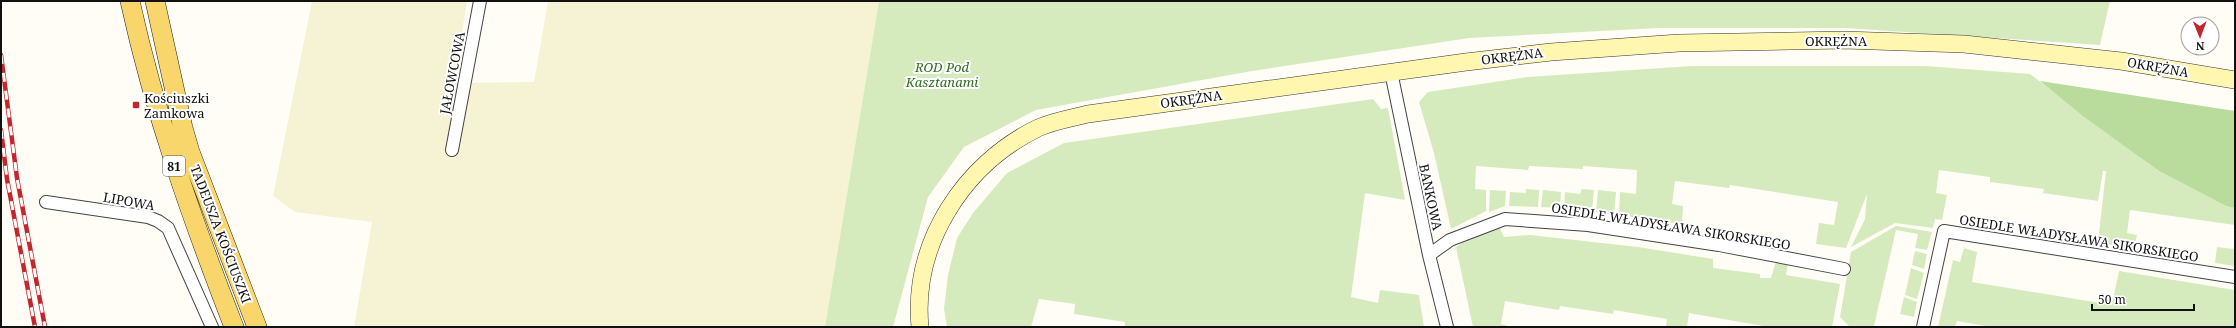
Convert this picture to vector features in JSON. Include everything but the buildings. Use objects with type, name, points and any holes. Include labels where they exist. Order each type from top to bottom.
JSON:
[{"type":"main road","name":"TADEUSZA KOŚCIUSZKI","points":[[130,1],[151,91],[171,156],[234,327]]},
{"type":"main road","name":"TADEUSZA KOŚCIUSZKI","points":[[155,1],[183,128],[190,152],[256,327]]},
{"type":"street","name":"JAŁOWCOWA","points":[[452,150],[480,1]]},
{"type":"street","name":"OKRĘŻNA","points":[[920,327],[919,300],[924,269],[931,242],[963,186],[992,158],[1039,128],[1088,114],[1391,72],[1543,53],[1650,44],[1844,40],[1971,45],[2121,61],[2235,80]]},
{"type":"street","name":"BANKOWA","points":[[1391,72],[1429,255],[1447,327]]},
{"type":"street","name":"LIPOWA","points":[[46,202],[148,217],[158,221],[168,228],[212,327]]},
{"type":"street","name":"OSIEDLE WŁADYSŁAWA SIKORSKIEGO","points":[[1429,255],[1450,240],[1505,219],[1588,225],[1718,245],[1844,269]]},
{"type":"street","name":"OSIEDLE WŁADYSŁAWA SIKORSKIEGO","points":[[1923,327],[1944,232],[2235,277]]},
{"type":"shaded area","points":[[312,1],[467,1],[454,83],[534,82],[548,1],[879,1],[825,327],[354,327],[372,222],[295,212],[273,196]]},
{"type":"green space","name":"ROD Pod Kasztanami","points":[[879,1],[2110,1],[2100,45],[1844,28],[1658,28],[1469,38],[1252,71],[1036,110],[964,147],[928,197],[893,327],[825,327]]},
{"type":"green space","points":[[1692,66],[1926,66],[2030,74],[2159,171],[2226,206],[2235,208],[2235,225],[2130,210],[2127,233],[2137,235],[2134,249],[2098,242],[2106,171],[2103,171],[2098,201],[2043,193],[2044,189],[1990,182],[1990,177],[1939,170],[1936,193],[1947,195],[1942,220],[1935,219],[1933,228],[1895,223],[1851,247],[1865,219],[1867,194],[1846,248],[1816,244],[1819,223],[1834,225],[1838,202],[1730,185],[1729,188],[1675,181],[1672,204],[1683,206],[1682,224],[1619,215],[1620,192],[1636,194],[1637,170],[1583,166],[1583,169],[1529,166],[1528,170],[1476,166],[1475,189],[1486,190],[1486,211],[1451,229],[1434,153],[1419,102],[1428,92],[1528,77]]},
{"type":"green space","points":[[2040,81],[2235,111],[2235,208],[2226,206],[2159,171],[2083,116]]},
{"type":"green space","points":[[1373,99],[1381,109],[1388,108],[1405,200],[1365,193],[1351,297],[1378,303],[1380,290],[1419,295],[1424,327],[1128,327],[1125,326],[1125,322],[1074,314],[1075,304],[1039,299],[1031,327],[947,327],[944,309],[948,275],[957,238],[973,213],[1007,173],[1064,143]]},
{"type":"green space","points":[[1526,189],[1539,190],[1538,207],[1509,206],[1510,192],[1526,193]]},
{"type":"green space","points":[[1582,189],[1594,190],[1592,211],[1564,209],[1565,192],[1580,194]]},
{"type":"green space","points":[[1490,190],[1506,191],[1505,206],[1489,212]]},
{"type":"green space","points":[[1543,190],[1561,192],[1560,208],[1541,207]]},
{"type":"green space","points":[[1598,190],[1616,192],[1614,215],[1596,212]]},
{"type":"green space","points":[[1896,226],[1932,232],[1927,250],[1915,248],[1918,234],[1896,230],[1874,326],[1877,327],[1850,327],[1840,317],[1851,252]]},
{"type":"green space","points":[[1499,227],[1504,237],[1530,235],[1638,247],[1713,259],[1713,268],[1760,274],[1760,278],[1771,278],[1775,264],[1778,261],[1788,263],[1786,275],[1840,284],[1832,327],[1769,327],[1689,313],[1687,327],[1666,327],[1667,319],[1614,310],[1613,314],[1560,306],[1559,310],[1505,301],[1501,324],[1512,327],[1473,327],[1456,247],[1472,237]]},
{"type":"green space","points":[[2235,245],[2235,266],[2215,263],[2217,247],[2234,249]]},
{"type":"green space","points":[[1964,248],[1977,252],[1972,282],[2112,305],[2119,271],[2235,290],[2235,327],[1991,327],[1957,321],[1955,327],[1938,327],[1953,260],[1960,262]]},
{"type":"green space","points":[[1915,251],[1927,254],[1924,269],[1912,265]]},
{"type":"green space","points":[[1911,268],[1924,273],[1917,299],[1905,295]]},
{"type":"green space","points":[[1904,297],[1917,302],[1914,317],[1900,314]]},
{"type":"railway","points":[[1,55],[17,178],[45,327]]},
{"type":"railway","points":[[1,130],[7,179],[35,327]]},
{"type":"place","name":"Kościuszki Zamkowa","points":[[136,105]]}]
